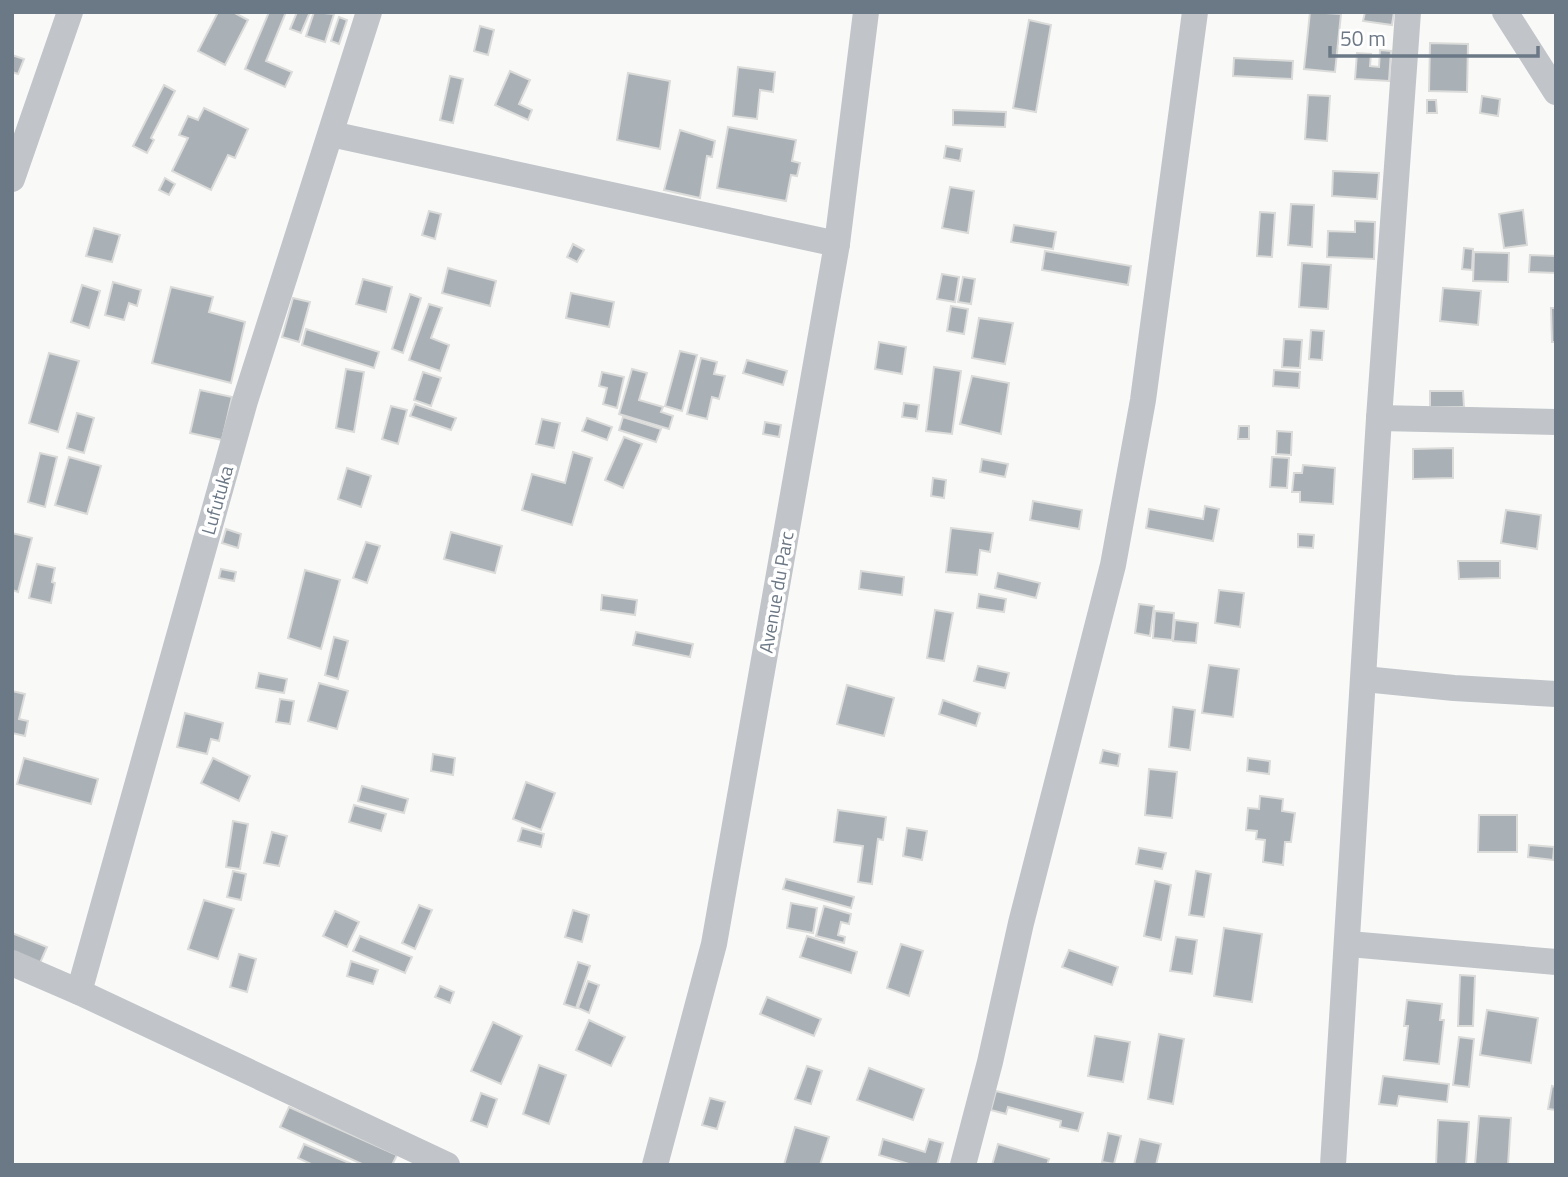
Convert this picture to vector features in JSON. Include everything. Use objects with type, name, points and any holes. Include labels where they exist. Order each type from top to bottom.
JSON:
[{"type":"street","points":[[12,179],[70,12]]},
{"type":"street","name":"Lufutuka","points":[[79,992],[245,401],[369,12]]},
{"type":"street","name":"Avenue du Parc","points":[[655,1165],[713,944],[837,244],[866,12]]},
{"type":"street","points":[[963,1165],[990,1062],[1031,883],[1113,565],[1145,387],[1195,12]]},
{"type":"street","points":[[1333,1165],[1349,944],[1379,418],[1409,12]]},
{"type":"street","points":[[1505,12],[1556,92]]},
{"type":"street","points":[[331,134],[837,244]]},
{"type":"street","points":[[1379,418],[1556,422]]},
{"type":"street","points":[[1364,679],[1556,694]]},
{"type":"street","points":[[1349,944],[1556,962]]},
{"type":"street","points":[[12,963],[447,1165]]},
{"type":"building","points":[[218,12],[233,12],[248,20],[225,65],[198,51]]},
{"type":"building","points":[[269,12],[286,12],[266,61],[292,72],[285,87],[245,69]]},
{"type":"building","points":[[297,12],[310,12],[301,33],[290,29]]},
{"type":"building","points":[[314,12],[334,14],[325,42],[306,36]]},
{"type":"building","points":[[1310,12],[1341,14],[1335,72],[1304,69]]},
{"type":"building","points":[[1365,12],[1394,12],[1392,25],[1363,21]]},
{"type":"building","points":[[339,17],[347,20],[339,44],[331,41]]},
{"type":"building","points":[[1029,20],[1051,25],[1036,112],[1013,108]]},
{"type":"building","points":[[480,26],[494,30],[488,55],[474,51]]},
{"type":"building","points":[[1430,43],[1468,44],[1467,92],[1429,91]]},
{"type":"building","points":[[1380,50],[1391,51],[1389,81],[1355,79],[1357,53],[1371,54],[1370,66],[1379,67]]},
{"type":"building","points":[[12,55],[24,59],[18,74],[12,72]]},
{"type":"building","points":[[1234,58],[1293,61],[1292,79],[1233,76]]},
{"type":"building","points":[[738,67],[775,72],[773,92],[760,90],[757,119],[733,116]]},
{"type":"building","points":[[510,71],[530,80],[519,104],[532,110],[528,120],[495,105]]},
{"type":"building","points":[[628,73],[670,81],[660,149],[617,140]]},
{"type":"building","points":[[450,76],[463,79],[453,123],[440,120]]},
{"type":"building","points":[[164,85],[175,91],[151,138],[154,140],[147,153],[133,146]]},
{"type":"building","points":[[1308,95],[1330,96],[1327,141],[1305,139]]},
{"type":"building","points":[[1482,96],[1500,99],[1498,116],[1480,113]]},
{"type":"building","points":[[1427,100],[1436,100],[1437,113],[1427,113]]},
{"type":"building","points":[[204,108],[248,129],[235,158],[228,155],[211,190],[172,171],[188,138],[179,135],[188,116],[198,120]]},
{"type":"building","points":[[953,110],[1006,112],[1005,127],[953,125]]},
{"type":"building","points":[[728,127],[796,140],[792,161],[800,163],[797,176],[791,175],[786,201],[717,188]]},
{"type":"building","points":[[680,130],[715,141],[712,157],[707,156],[700,198],[664,190]]},
{"type":"building","points":[[946,146],[962,149],[960,161],[944,158]]},
{"type":"building","points":[[1333,171],[1379,173],[1377,199],[1332,196]]},
{"type":"building","points":[[165,178],[175,184],[169,195],[159,190]]},
{"type":"building","points":[[950,187],[974,191],[968,233],[942,228]]},
{"type":"building","points":[[1291,204],[1314,205],[1312,247],[1288,245]]},
{"type":"building","points":[[1523,210],[1527,245],[1504,248],[1499,214]]},
{"type":"building","points":[[429,211],[441,214],[435,239],[422,235]]},
{"type":"building","points":[[1260,212],[1275,213],[1272,257],[1257,256]]},
{"type":"building","points":[[1355,221],[1375,222],[1374,259],[1327,257],[1328,231],[1355,232]]},
{"type":"building","points":[[1014,225],[1056,232],[1053,249],[1011,242]]},
{"type":"building","points":[[94,228],[120,235],[112,262],[86,256]]},
{"type":"building","points":[[573,244],[584,250],[577,262],[567,257]]},
{"type":"building","points":[[1464,248],[1473,249],[1472,270],[1462,269]]},
{"type":"building","points":[[1045,251],[1131,266],[1128,285],[1042,270]]},
{"type":"building","points":[[1474,252],[1509,253],[1508,282],[1473,281]]},
{"type":"building","points":[[1530,255],[1556,256],[1556,273],[1529,272]]},
{"type":"building","points":[[1302,263],[1331,265],[1328,309],[1299,307]]},
{"type":"building","points":[[448,268],[496,281],[490,306],[442,293]]},
{"type":"building","points":[[942,274],[959,277],[955,302],[937,299]]},
{"type":"building","points":[[963,277],[975,279],[971,304],[958,302]]},
{"type":"building","points":[[363,279],[392,287],[386,312],[356,304]]},
{"type":"building","points":[[113,282],[141,290],[137,306],[129,303],[124,320],[105,315]]},
{"type":"building","points":[[82,285],[100,291],[89,328],[71,322]]},
{"type":"building","points":[[171,287],[213,297],[209,312],[245,322],[231,383],[152,363]]},
{"type":"building","points":[[1443,288],[1481,291],[1478,325],[1440,321]]},
{"type":"building","points":[[571,293],[614,302],[609,327],[566,318]]},
{"type":"building","points":[[410,294],[421,298],[403,353],[392,349]]},
{"type":"building","points":[[293,298],[310,302],[299,342],[282,337]]},
{"type":"building","points":[[429,304],[442,308],[431,338],[449,345],[440,371],[409,360]]},
{"type":"building","points":[[951,306],[968,309],[964,334],[947,331]]},
{"type":"building","points":[[1551,308],[1556,308],[1556,342],[1552,342]]},
{"type":"building","points":[[979,318],[1013,323],[1005,364],[972,358]]},
{"type":"building","points":[[306,329],[379,352],[374,368],[302,345]]},
{"type":"building","points":[[1311,330],[1324,331],[1322,360],[1309,359]]},
{"type":"building","points":[[1284,339],[1302,340],[1300,368],[1282,367]]},
{"type":"building","points":[[879,342],[906,347],[902,374],[875,369]]},
{"type":"building","points":[[680,351],[697,355],[682,411],[665,406]]},
{"type":"building","points":[[49,353],[79,361],[58,432],[29,423]]},
{"type":"building","points":[[701,358],[717,362],[714,374],[725,376],[719,399],[712,397],[707,419],[687,414]]},
{"type":"building","points":[[747,360],[787,371],[783,385],[743,373]]},
{"type":"building","points":[[934,367],[961,371],[952,434],[926,431]]},
{"type":"building","points":[[346,369],[364,372],[354,432],[336,428]]},
{"type":"building","points":[[632,369],[647,373],[639,400],[663,407],[661,412],[673,416],[669,429],[619,414]]},
{"type":"building","points":[[1274,370],[1300,372],[1299,388],[1273,386]]},
{"type":"building","points":[[423,372],[441,378],[431,406],[414,400]]},
{"type":"building","points":[[602,372],[624,377],[617,408],[603,404],[607,388],[599,386]]},
{"type":"building","points":[[972,376],[1009,383],[1001,434],[960,424]]},
{"type":"building","points":[[200,390],[232,397],[222,440],[190,433]]},
{"type":"building","points":[[1430,391],[1463,391],[1464,407],[1430,407]]},
{"type":"building","points":[[904,403],[919,405],[917,419],[902,417]]},
{"type":"building","points":[[415,404],[456,418],[451,430],[410,416]]},
{"type":"building","points":[[391,406],[407,410],[398,444],[382,439]]},
{"type":"building","points":[[77,413],[94,418],[84,453],[67,448]]},
{"type":"building","points":[[623,417],[661,429],[656,442],[619,430]]},
{"type":"building","points":[[587,418],[612,427],[607,440],[582,431]]},
{"type":"building","points":[[542,419],[560,423],[554,448],[536,444]]},
{"type":"building","points":[[765,422],[781,425],[779,437],[763,434]]},
{"type":"building","points":[[1239,426],[1249,426],[1249,439],[1238,439]]},
{"type":"building","points":[[1277,431],[1292,432],[1291,455],[1276,454]]},
{"type":"building","points":[[624,437],[642,444],[623,488],[605,480]]},
{"type":"building","points":[[1453,448],[1453,478],[1413,479],[1413,449]]},
{"type":"building","points":[[573,452],[592,458],[572,525],[522,510],[532,474],[565,483]]},
{"type":"building","points":[[40,453],[57,457],[45,507],[28,502]]},
{"type":"building","points":[[69,457],[101,466],[87,514],[55,505]]},
{"type":"building","points":[[1272,457],[1289,458],[1287,488],[1270,487]]},
{"type":"building","points":[[982,459],[1008,464],[1005,477],[980,472]]},
{"type":"building","points":[[1303,465],[1335,468],[1333,504],[1300,502],[1300,492],[1292,492],[1294,473],[1302,473]]},
{"type":"building","points":[[347,468],[371,476],[361,507],[338,499]]},
{"type":"building","points":[[933,478],[946,480],[944,498],[931,496]]},
{"type":"building","points":[[1033,501],[1082,510],[1079,529],[1030,520]]},
{"type":"building","points":[[1205,506],[1219,509],[1213,541],[1146,528],[1149,509],[1203,519]]},
{"type":"building","points":[[1506,510],[1541,515],[1537,549],[1501,543]]},
{"type":"building","points":[[951,528],[993,533],[990,552],[980,550],[977,575],[946,572]]},
{"type":"building","points":[[226,529],[241,534],[238,548],[222,543]]},
{"type":"building","points":[[451,532],[502,546],[495,573],[444,559]]},
{"type":"building","points":[[12,533],[32,538],[18,592],[12,590]]},
{"type":"building","points":[[1298,534],[1314,535],[1313,548],[1298,547]]},
{"type":"building","points":[[366,542],[380,546],[367,583],[353,578]]},
{"type":"building","points":[[1458,561],[1500,561],[1500,578],[1459,579]]},
{"type":"building","points":[[37,564],[55,568],[51,603],[29,598]]},
{"type":"building","points":[[221,569],[236,572],[234,581],[219,578]]},
{"type":"building","points":[[305,570],[340,580],[321,649],[288,638]]},
{"type":"building","points":[[861,571],[904,577],[902,595],[859,589]]},
{"type":"building","points":[[998,573],[1040,583],[1036,598],[995,588]]},
{"type":"building","points":[[1219,590],[1244,593],[1240,627],[1215,623]]},
{"type":"building","points":[[979,594],[1006,599],[1004,612],[977,608]]},
{"type":"building","points":[[602,595],[637,600],[635,615],[601,610]]},
{"type":"building","points":[[1139,604],[1154,606],[1150,636],[1135,633]]},
{"type":"building","points":[[935,610],[953,613],[944,661],[927,658]]},
{"type":"building","points":[[1155,611],[1174,613],[1172,640],[1153,638]]},
{"type":"building","points":[[1175,620],[1198,623],[1196,643],[1173,641]]},
{"type":"building","points":[[636,632],[693,644],[690,657],[633,645]]},
{"type":"building","points":[[334,637],[348,641],[338,679],[325,675]]},
{"type":"building","points":[[1209,665],[1239,669],[1233,717],[1202,713]]},
{"type":"building","points":[[978,666],[1009,673],[1005,688],[974,681]]},
{"type":"building","points":[[259,673],[287,679],[284,693],[256,688]]},
{"type":"building","points":[[319,683],[348,691],[337,729],[308,721]]},
{"type":"building","points":[[847,685],[894,698],[884,736],[837,724]]},
{"type":"building","points":[[12,691],[25,694],[19,719],[28,721],[25,736],[12,733]]},
{"type":"building","points":[[280,699],[294,701],[290,724],[276,722]]},
{"type":"building","points":[[943,700],[980,713],[976,726],[939,714]]},
{"type":"building","points":[[1173,707],[1195,710],[1190,750],[1169,747]]},
{"type":"building","points":[[185,713],[223,723],[219,741],[211,739],[207,754],[177,747]]},
{"type":"building","points":[[1103,750],[1120,754],[1118,766],[1100,763]]},
{"type":"building","points":[[433,754],[455,758],[453,775],[431,771]]},
{"type":"building","points":[[24,758],[98,779],[91,804],[17,784]]},
{"type":"building","points":[[213,758],[250,776],[239,801],[201,783]]},
{"type":"building","points":[[1248,758],[1270,761],[1269,774],[1247,771]]},
{"type":"building","points":[[1149,769],[1177,772],[1172,818],[1145,815]]},
{"type":"building","points":[[526,782],[555,793],[541,830],[513,819]]},
{"type":"building","points":[[362,786],[408,799],[404,813],[358,801]]},
{"type":"building","points":[[1260,796],[1283,799],[1282,811],[1295,813],[1291,842],[1285,842],[1283,865],[1263,862],[1265,840],[1256,839],[1257,831],[1246,830],[1248,808],[1259,809]]},
{"type":"building","points":[[354,805],[386,814],[381,831],[349,822]]},
{"type":"building","points":[[838,810],[886,817],[883,840],[878,839],[872,884],[858,882],[863,846],[834,842]]},
{"type":"building","points":[[1479,815],[1517,815],[1517,852],[1478,852]]},
{"type":"building","points":[[233,821],[248,824],[240,869],[226,867]]},
{"type":"building","points":[[522,828],[544,834],[541,847],[518,841]]},
{"type":"building","points":[[907,828],[927,831],[922,860],[903,856]]},
{"type":"building","points":[[272,832],[287,836],[279,866],[264,863]]},
{"type":"building","points":[[1529,845],[1554,847],[1553,860],[1528,857]]},
{"type":"building","points":[[1139,848],[1166,853],[1162,869],[1136,864]]},
{"type":"building","points":[[233,871],[246,874],[241,900],[227,897]]},
{"type":"building","points":[[1196,871],[1211,874],[1204,917],[1189,915]]},
{"type":"building","points":[[786,879],[854,897],[851,908],[783,889]]},
{"type":"building","points":[[1155,881],[1171,885],[1161,940],[1144,936]]},
{"type":"building","points":[[204,900],[234,909],[218,959],[188,949]]},
{"type":"building","points":[[791,903],[817,908],[813,933],[787,928]]},
{"type":"building","points":[[419,905],[432,910],[415,949],[402,943]]},
{"type":"building","points":[[824,906],[851,914],[849,924],[841,922],[838,935],[845,937],[844,943],[816,936]]},
{"type":"building","points":[[573,910],[589,915],[582,942],[565,937]]},
{"type":"building","points":[[335,911],[359,922],[347,947],[323,936]]},
{"type":"building","points":[[1224,928],[1262,934],[1252,1002],[1214,996]]},
{"type":"building","points":[[12,933],[47,947],[40,963],[12,953]]},
{"type":"building","points":[[360,936],[412,957],[405,973],[353,951]]},
{"type":"building","points":[[807,936],[857,952],[851,973],[800,957]]},
{"type":"building","points":[[1176,937],[1197,940],[1192,974],[1170,971]]},
{"type":"building","points":[[901,944],[923,951],[909,996],[887,988]]},
{"type":"building","points":[[1069,950],[1118,967],[1112,985],[1062,967]]},
{"type":"building","points":[[239,954],[256,959],[247,992],[230,987]]},
{"type":"building","points":[[351,961],[378,970],[373,984],[347,976]]},
{"type":"building","points":[[578,962],[590,966],[576,1008],[564,1004]]},
{"type":"building","points":[[1460,975],[1475,976],[1473,1026],[1458,1026]]},
{"type":"building","points":[[588,981],[599,985],[589,1013],[578,1008]]},
{"type":"building","points":[[440,986],[454,992],[450,1003],[435,997]]},
{"type":"building","points":[[767,997],[821,1019],[814,1036],[760,1014]]},
{"type":"building","points":[[1407,1000],[1442,1004],[1440,1020],[1444,1020],[1439,1064],[1404,1060],[1408,1026],[1404,1026]]},
{"type":"building","points":[[1487,1010],[1538,1018],[1531,1063],[1480,1055]]},
{"type":"building","points":[[589,1020],[625,1037],[611,1066],[576,1050]]},
{"type":"building","points":[[493,1022],[522,1036],[501,1084],[471,1071]]},
{"type":"building","points":[[1159,1034],[1184,1039],[1173,1104],[1148,1099]]},
{"type":"building","points":[[1095,1036],[1130,1042],[1123,1082],[1088,1076]]},
{"type":"building","points":[[1459,1037],[1474,1039],[1469,1087],[1453,1085]]},
{"type":"building","points":[[539,1065],[566,1075],[549,1124],[523,1114]]},
{"type":"building","points":[[807,1066],[822,1071],[811,1104],[795,1099]]},
{"type":"building","points":[[869,1068],[924,1089],[913,1120],[857,1100]]},
{"type":"building","points":[[1383,1076],[1449,1084],[1447,1102],[1399,1096],[1397,1106],[1379,1104]]},
{"type":"building","points":[[1552,1086],[1556,1087],[1556,1110],[1548,1109]]},
{"type":"building","points":[[996,1091],[1083,1113],[1078,1131],[1060,1127],[1061,1121],[1008,1107],[1006,1114],[991,1110]]},
{"type":"building","points":[[481,1093],[497,1099],[487,1127],[471,1121]]},
{"type":"building","points":[[710,1098],[725,1102],[717,1129],[702,1125]]},
{"type":"building","points":[[289,1107],[397,1155],[392,1165],[364,1165],[280,1127]]},
{"type":"building","points":[[1479,1116],[1511,1118],[1508,1165],[1475,1165]]},
{"type":"building","points":[[1438,1120],[1469,1122],[1466,1165],[1436,1165]]},
{"type":"building","points":[[795,1127],[829,1137],[820,1165],[784,1165]]},
{"type":"building","points":[[1108,1133],[1121,1136],[1114,1164],[1102,1162]]},
{"type":"building","points":[[883,1139],[925,1152],[929,1139],[943,1143],[937,1165],[912,1165],[879,1155]]},
{"type":"building","points":[[1140,1139],[1161,1144],[1156,1165],[1134,1165]]},
{"type":"building","points":[[304,1144],[354,1165],[313,1165],[298,1158]]},
{"type":"building","points":[[998,1144],[1049,1159],[1047,1165],[992,1165]]}]
